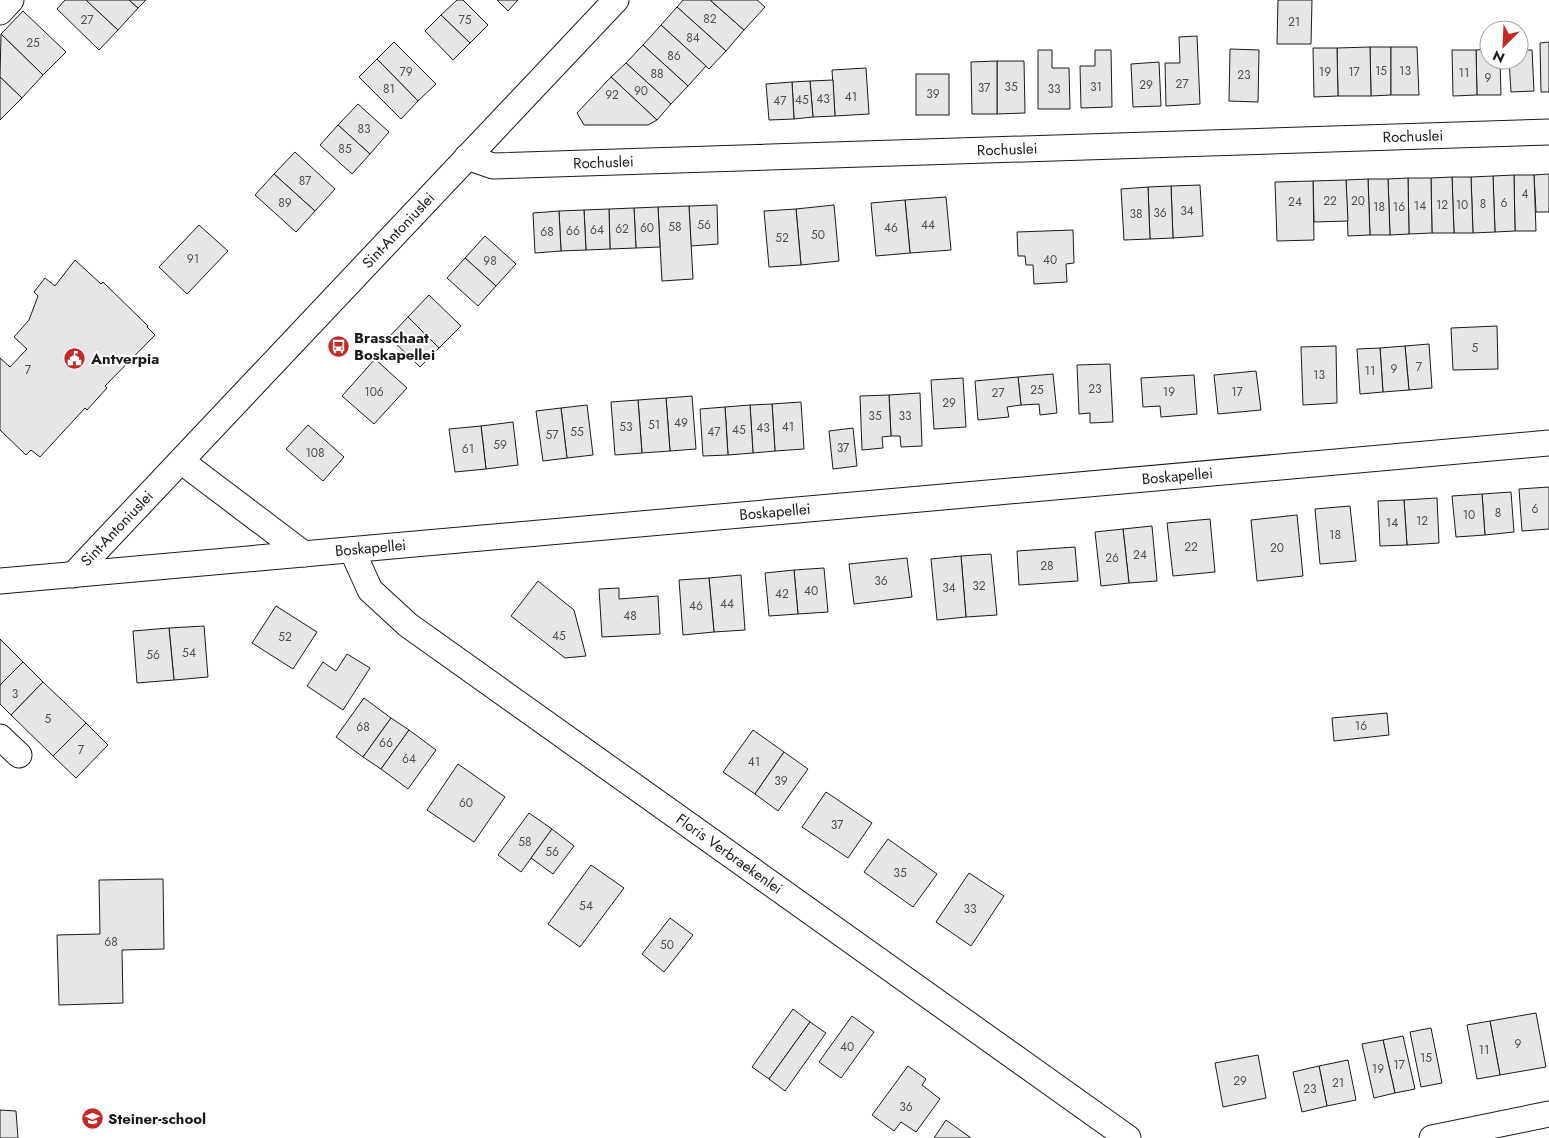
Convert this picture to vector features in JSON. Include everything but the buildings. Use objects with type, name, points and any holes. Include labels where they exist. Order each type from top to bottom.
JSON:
[{"type":"street","points":[[0,12],[12,0]]},
{"type":"street","name":"Sint-Antoniuslei","points":[[73,575],[616,0]]},
{"type":"street","name":"Rochuslei","points":[[467,157],[493,166],[1549,132]]},
{"type":"street","name":"Boskapellei","points":[[0,581],[1549,443]]},
{"type":"street","points":[[180,461],[304,554]]},
{"type":"street","name":"Floris Verbraekenlei","points":[[352,550],[370,590],[408,625],[1128,1138]]},
{"type":"street","points":[[0,737],[19,755]]},
{"type":"street","points":[[1432,1138],[1549,1114]]},
{"type":"place","name":"Brasschaat Boskapellei","points":[[338,347]]},
{"type":"place","name":"Antverpia","points":[[75,359]]},
{"type":"place","name":"Steiner-school","points":[[92,1119]]}]
